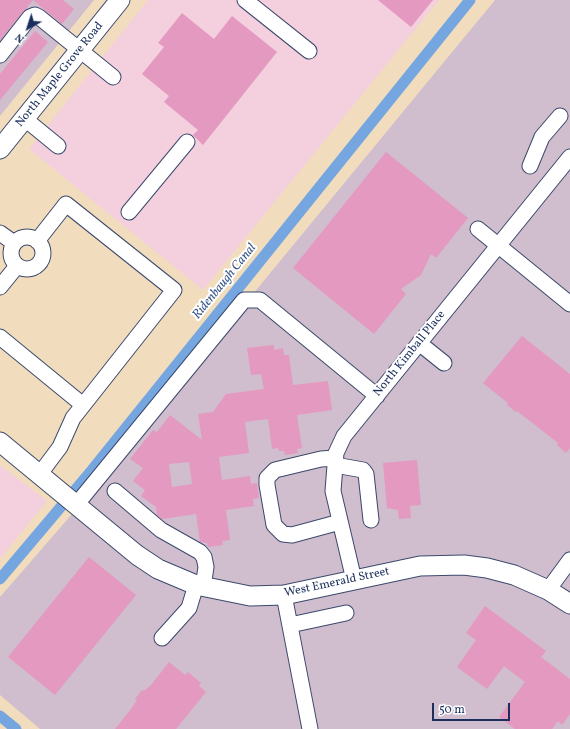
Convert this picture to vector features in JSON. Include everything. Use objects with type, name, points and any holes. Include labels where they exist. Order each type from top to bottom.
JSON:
[{"type":"main road","name":"North Maple Grove Road","points":[[0,149],[120,0]]},
{"type":"main road","name":"West Emerald Street","points":[[0,442],[142,558],[158,569],[199,586],[250,596],[284,595],[420,566],[464,565],[514,575],[548,590],[570,604]]},
{"type":"street","points":[[245,0],[309,51]]},
{"type":"street","points":[[0,55],[30,17],[34,15],[39,17],[113,77]]},
{"type":"street","points":[[530,166],[542,137],[560,116]]},
{"type":"street","points":[[24,119],[58,146]]},
{"type":"street","points":[[129,212],[188,142]]},
{"type":"street","name":"North Kimball Place","points":[[354,580],[333,491],[336,453],[344,436],[570,157]]},
{"type":"street","points":[[37,241],[66,204],[174,290],[73,418],[60,447],[39,475]]},
{"type":"street","points":[[478,229],[570,304]]},
{"type":"street","points":[[0,233],[14,243]]},
{"type":"street","points":[[29,237],[37,241],[43,252],[41,262],[37,266],[27,270],[17,266],[11,253],[14,243],[29,237]]},
{"type":"street","points":[[0,287],[17,266]]},
{"type":"street","points":[[70,500],[244,300],[260,300],[377,396]]},
{"type":"street","points":[[0,337],[83,405]]},
{"type":"street","points":[[419,343],[444,363]]},
{"type":"street","points":[[340,522],[292,535],[283,534],[274,525],[267,478],[275,470],[321,459],[335,461],[363,470],[366,474],[371,520]]},
{"type":"street","points":[[115,491],[161,530],[200,552],[204,557],[206,567],[199,586],[188,608],[162,638]]},
{"type":"street","points":[[548,590],[570,560]]},
{"type":"street","points":[[284,595],[310,729]]},
{"type":"street","points":[[290,625],[346,613]]},
{"type":"shaded area","points":[[0,0],[94,0],[0,116]]},
{"type":"shaded area","points":[[148,0],[439,0],[203,290],[29,149]]},
{"type":"shaded area","points":[[495,0],[570,0],[570,729],[40,729],[0,695],[0,597],[66,521]]},
{"type":"shaded area","points":[[0,465],[47,501],[0,559]]},
{"type":"building","points":[[0,0],[33,0],[0,40]]},
{"type":"building","points":[[33,0],[63,0],[74,9],[62,24]]},
{"type":"building","points":[[378,0],[433,0],[411,27]]},
{"type":"building","points":[[182,13],[214,39],[232,16],[277,52],[203,145],[193,135],[198,130],[164,102],[169,96],[142,74],[164,47],[158,43]]},
{"type":"building","points":[[35,31],[48,42],[0,100],[0,74]]},
{"type":"building","points":[[386,152],[468,218],[436,258],[431,254],[421,275],[401,289],[406,294],[374,334],[293,268]]},
{"type":"building","points":[[522,336],[570,374],[570,448],[566,453],[557,445],[558,443],[507,405],[508,403],[483,383]]},
{"type":"building","points":[[274,345],[274,350],[283,348],[284,355],[289,355],[293,385],[328,381],[332,410],[297,415],[302,448],[297,449],[298,453],[285,455],[284,451],[279,451],[278,448],[272,449],[268,419],[245,422],[249,453],[219,457],[222,480],[250,476],[251,484],[257,483],[259,498],[253,499],[254,506],[226,510],[230,540],[222,541],[223,545],[208,547],[207,543],[200,542],[196,514],[162,519],[157,515],[156,507],[141,496],[145,490],[133,481],[143,468],[130,459],[153,430],[157,432],[170,415],[202,440],[198,414],[213,412],[226,394],[264,389],[261,374],[251,375],[247,348]],"holes":[[[189,462],[192,484],[172,487],[169,464]]]},
{"type":"building","points":[[417,460],[421,505],[410,506],[411,518],[399,519],[398,510],[387,508],[383,463]]},
{"type":"building","points":[[89,557],[136,595],[55,695],[8,657]]},
{"type":"building","points":[[485,606],[546,651],[541,657],[570,679],[570,714],[562,725],[558,721],[552,729],[515,729],[499,717],[525,682],[504,666],[487,689],[457,667],[476,640],[466,633]]},
{"type":"building","points":[[169,662],[185,675],[188,672],[201,683],[199,686],[206,692],[176,729],[115,729],[131,709],[137,700],[135,699],[142,690],[144,691],[151,685]]},
{"type":"waterway","name":"Ridenbaugh Canal","points":[[0,579],[92,470],[470,0]]},
{"type":"waterway","points":[[0,716],[16,729]]}]
